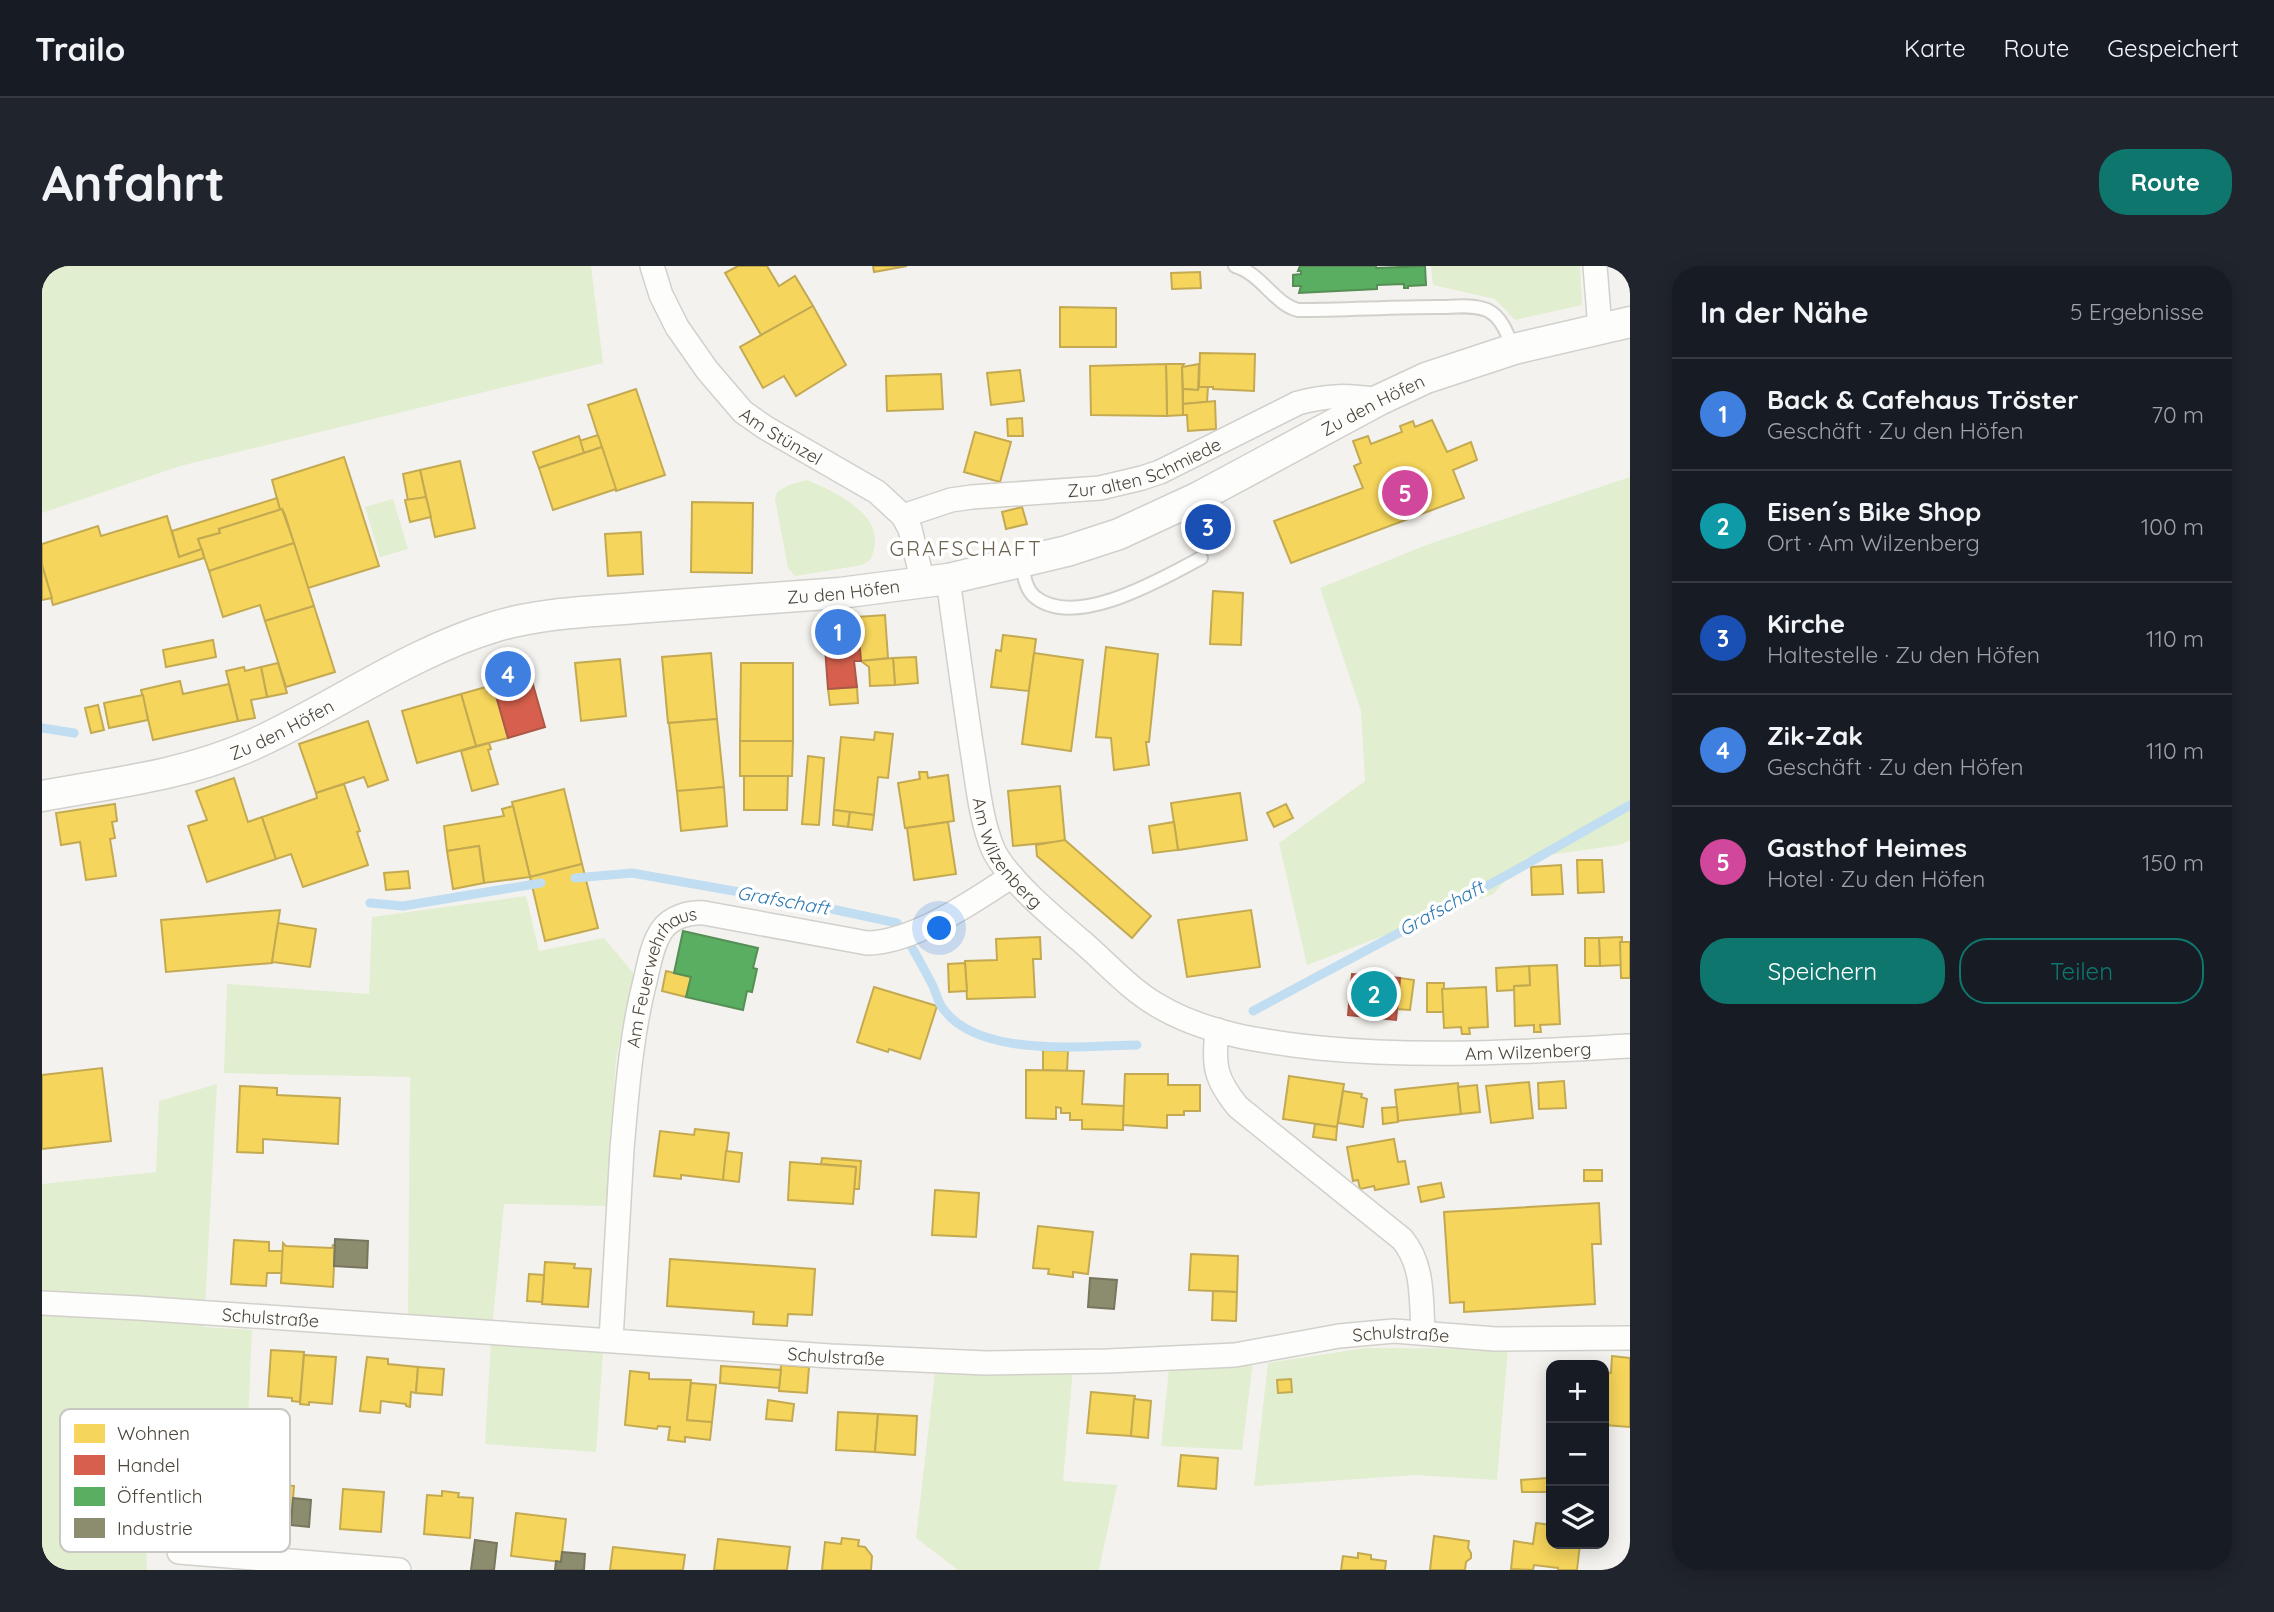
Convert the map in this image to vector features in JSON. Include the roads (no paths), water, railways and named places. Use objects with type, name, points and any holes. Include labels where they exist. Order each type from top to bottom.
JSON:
[{"type":"street","name":"Am Stünzel","points":[[652,266],[677,327],[707,370],[743,412],[877,492],[903,516],[936,581]]},
{"type":"street","points":[[1595,266],[1600,328]]},
{"type":"street","name":"Zu den Höfen","points":[[42,796],[148,777],[218,758],[253,744],[419,656],[510,623],[565,613],[840,593],[936,581],[1068,551],[1130,529],[1199,497],[1378,400],[1426,378],[1514,349],[1630,322]]},
{"type":"street","name":"Zur alten Schmiede","points":[[903,516],[951,500],[1076,490],[1128,482],[1160,472],[1298,403],[1346,395],[1378,400]]},
{"type":"street","name":"Am Wilzenberg","points":[[936,581],[967,714],[985,820],[995,852],[1013,876],[1065,927],[1136,990],[1157,1005],[1177,1016],[1217,1030],[1247,1038],[1299,1046],[1416,1055],[1630,1046]]},
{"type":"street","name":"Am Feuerwehrhaus","points":[[611,1340],[629,1067],[639,1006],[661,930],[670,921],[697,912],[867,943],[888,942],[936,922],[1013,876]]},
{"type":"street","points":[[1217,1030],[1214,1052],[1218,1078],[1224,1091],[1238,1107],[1392,1231],[1412,1251],[1420,1276],[1423,1332]]},
{"type":"street","name":"Schulstraße","points":[[42,1303],[830,1356],[986,1363],[1235,1355],[1363,1332],[1423,1332],[1495,1339],[1630,1338]]},
{"type":"street","points":[[179,1552],[399,1570]]},
{"type":"lane","points":[[1236,266],[1251,273],[1286,306],[1298,310],[1378,307],[1486,309],[1498,318],[1514,349]]},
{"type":"lane","points":[[1021,562],[1027,586],[1033,596],[1047,604],[1062,607],[1087,606],[1113,599],[1201,558]]},
{"type":"waterway","name":"Grafschaft","points":[[42,728],[74,733]]},
{"type":"waterway","name":"Grafschaft","points":[[1253,1011],[1509,874],[1630,805]]},
{"type":"waterway","name":"Grafschaft","points":[[575,878],[632,873],[813,905],[897,923],[928,976],[940,1004],[955,1022],[977,1034],[1030,1046],[1137,1045]]},
{"type":"waterway","name":"Grafschaft","points":[[370,903],[403,906],[541,883]]},
{"type":"place","name":"Gasthof Heimes","points":[[1405,493]]},
{"type":"place","name":"Kirche","points":[[1208,527]]},
{"type":"place","name":"Back & Cafehaus Tröster","points":[[838,632]]},
{"type":"place","name":"Zik-Zak","points":[[508,674]]},
{"type":"place","name":"Eisen´s Bike Shop","points":[[1374,994]]},
{"type":"district","name":"GRAFSCHAFT","points":[[966,548]]}]
